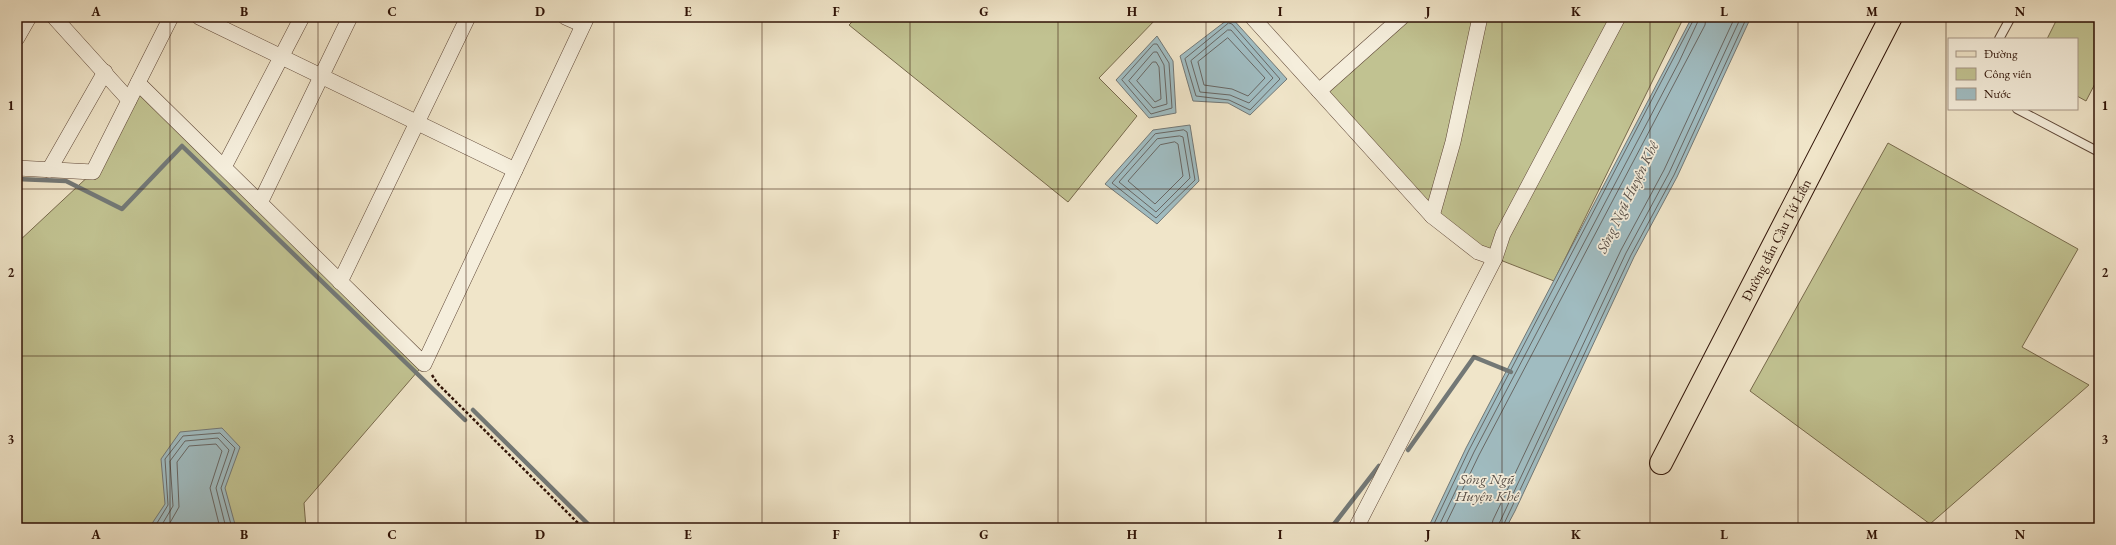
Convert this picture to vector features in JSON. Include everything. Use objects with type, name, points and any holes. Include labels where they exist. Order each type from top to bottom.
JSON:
[{"type":"main road","name":"Đường dẫn Cầu Tứ Liên","points":[[1661,463],[1891,17]]},
{"type":"street","points":[[17,38],[29,17]]},
{"type":"street","points":[[54,17],[129,100]]},
{"type":"street","points":[[17,168],[93,172],[171,17]]},
{"type":"street","points":[[200,17],[515,170]]},
{"type":"street","points":[[224,167],[302,17]]},
{"type":"street","points":[[260,203],[350,17]]},
{"type":"street","points":[[340,282],[468,17]]},
{"type":"street","points":[[138,83],[424,364],[585,21],[566,17]]},
{"type":"street","points":[[1252,17],[1432,216],[1478,252],[1495,258]]},
{"type":"street","points":[[1319,91],[1402,17]]},
{"type":"street","points":[[1432,216],[1453,142],[1480,17]]},
{"type":"street","points":[[1356,528],[1495,258],[1503,234],[1618,17]]},
{"type":"street","points":[[49,170],[105,72]]},
{"type":"lane","points":[[2000,38],[2011,17]]},
{"type":"lane","points":[[2019,110],[2099,152]]},
{"type":"path","points":[[424,364],[437,383],[583,528]]},
{"type":"green space","points":[[857,17],[1158,17],[1099,78],[1137,116],[1068,202],[849,25]]},
{"type":"green space","points":[[1402,17],[1684,17],[1554,281],[1495,258],[1432,216],[1319,91]]},
{"type":"green space","points":[[2058,17],[2099,17],[2099,76],[2086,101],[2078,97],[2078,38],[2048,38]]},
{"type":"green space","points":[[138,83],[424,364],[304,503],[306,528],[17,528],[17,243],[93,172]]},
{"type":"green space","points":[[1888,143],[2078,249],[2022,347],[2089,385],[1930,524],[1750,391]]},
{"type":"water","points":[[1231,17],[1287,79],[1250,115],[1228,103],[1193,101],[1180,56]]},
{"type":"water","name":"Sông Ngũ Huyện Khê","points":[[1692,17],[1751,17],[1677,177],[1634,257],[1515,511],[1506,528],[1428,528],[1466,448]]},
{"type":"water","points":[[1157,36],[1173,61],[1176,113],[1149,118],[1116,80]]},
{"type":"water","points":[[1190,125],[1199,181],[1157,224],[1105,184],[1153,130]]},
{"type":"water","points":[[222,428],[240,447],[225,488],[236,528],[149,528],[165,504],[161,459],[180,432]]},
{"type":"waterway","points":[[17,179],[66,181],[122,209],[182,146],[465,420]]},
{"type":"waterway","points":[[1408,450],[1474,357],[1511,372]]},
{"type":"waterway","points":[[473,410],[592,528]]},
{"type":"waterway","points":[[1331,528],[1379,466]]}]
